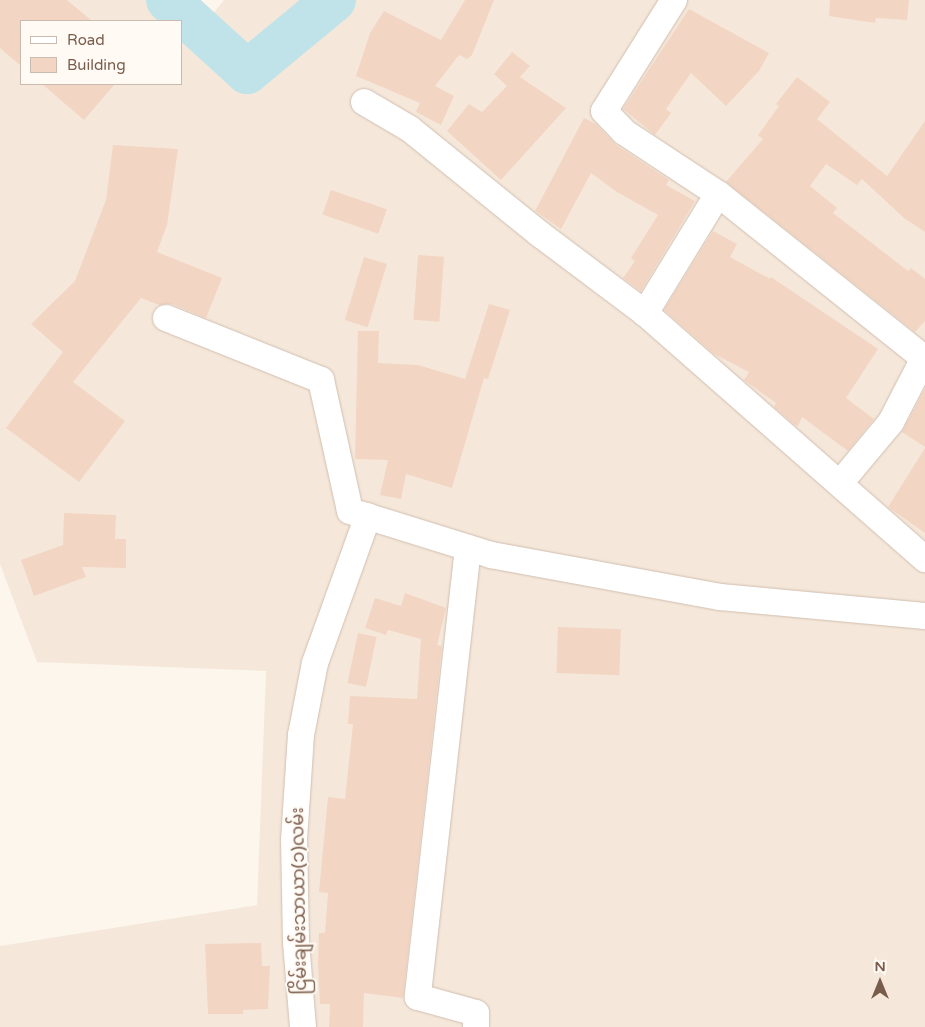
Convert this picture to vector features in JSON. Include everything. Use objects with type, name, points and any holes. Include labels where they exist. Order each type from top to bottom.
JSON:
[{"type":"street","points":[[674,0],[604,111],[624,132],[718,194],[925,358],[891,422],[841,482]]},
{"type":"street","points":[[364,102],[410,130],[541,235],[645,313],[841,482],[925,559]]},
{"type":"street","points":[[645,313],[718,194]]},
{"type":"street","points":[[166,318],[321,380],[350,511],[491,555],[720,597],[925,616]]},
{"type":"street","name":"ငြိမ်းချမ်းသာယာ(၁)လမ်း","points":[[303,1027],[296,942],[294,840],[301,735],[315,663],[368,516]]},
{"type":"street","points":[[468,548],[418,997],[476,1020]]},
{"type":"shaded area","points":[[0,0],[161,0],[198,32],[224,0],[925,0],[925,1027],[0,1027],[0,946],[257,905],[266,671],[37,662],[0,564]]},
{"type":"building","points":[[0,0],[67,0],[91,20],[20,20],[20,65],[0,48]]},
{"type":"building","points":[[465,0],[494,0],[472,55],[467,59],[459,55],[435,86],[454,96],[441,125],[416,112],[420,103],[356,76],[370,33],[384,11],[441,40]]},
{"type":"building","points":[[830,0],[909,0],[907,20],[876,18],[875,23],[829,16]]},
{"type":"building","points":[[689,9],[769,53],[759,71],[726,106],[691,73],[666,109],[671,113],[655,135],[623,109]]},
{"type":"building","points":[[512,52],[530,66],[520,77],[566,108],[501,180],[447,131],[469,104],[482,112],[507,86],[494,74]]},
{"type":"building","points":[[797,77],[830,102],[817,119],[887,176],[925,121],[925,232],[904,218],[862,179],[857,185],[826,164],[810,186],[837,208],[833,213],[908,271],[911,268],[925,279],[925,321],[915,332],[726,182],[763,139],[758,135],[779,106],[776,104]]},
{"type":"building","points":[[43,85],[114,85],[84,120]]},
{"type":"building","points":[[584,118],[596,124],[616,145],[669,180],[666,185],[695,201],[641,291],[623,278],[635,261],[631,258],[658,215],[617,192],[591,173],[561,229],[535,211]]},
{"type":"building","points":[[113,145],[178,149],[167,225],[157,252],[222,278],[206,318],[172,304],[159,305],[141,298],[73,382],[125,421],[79,482],[6,428],[63,352],[31,324],[75,281],[106,200]]},
{"type":"building","points":[[331,190],[387,209],[378,234],[323,215]]},
{"type":"building","points":[[713,231],[737,244],[730,257],[770,279],[771,277],[878,349],[846,398],[874,419],[848,451],[802,417],[798,426],[795,425],[774,407],[776,403],[744,380],[749,372],[714,354],[664,310]]},
{"type":"building","points":[[418,255],[444,257],[439,322],[413,320]]},
{"type":"building","points":[[364,257],[387,264],[368,327],[345,320]]},
{"type":"building","points":[[489,304],[510,310],[488,379],[484,378],[452,488],[406,474],[401,499],[380,495],[388,460],[355,459],[358,331],[379,331],[378,363],[418,365],[465,379]]},
{"type":"building","points":[[925,389],[925,447],[902,432]]},
{"type":"building","points":[[925,448],[925,533],[888,507]]},
{"type":"building","points":[[64,513],[116,515],[115,539],[126,539],[126,568],[82,567],[86,577],[34,596],[21,560],[63,545]]},
{"type":"building","points":[[405,593],[446,608],[437,645],[442,646],[403,998],[364,993],[363,1027],[329,1027],[330,1004],[320,1004],[318,963],[319,933],[325,933],[328,893],[319,892],[328,797],[345,799],[353,724],[348,724],[350,696],[417,699],[421,639],[388,630],[386,635],[365,628],[375,598],[401,606]]},
{"type":"building","points":[[558,627],[621,629],[619,675],[556,673]]},
{"type":"building","points":[[358,633],[377,637],[366,687],[347,683]]},
{"type":"building","points":[[261,943],[262,966],[270,966],[268,1009],[243,1010],[243,1014],[208,1014],[205,944]]},
{"type":"waterway","points":[[168,0],[247,72],[334,0]]}]
